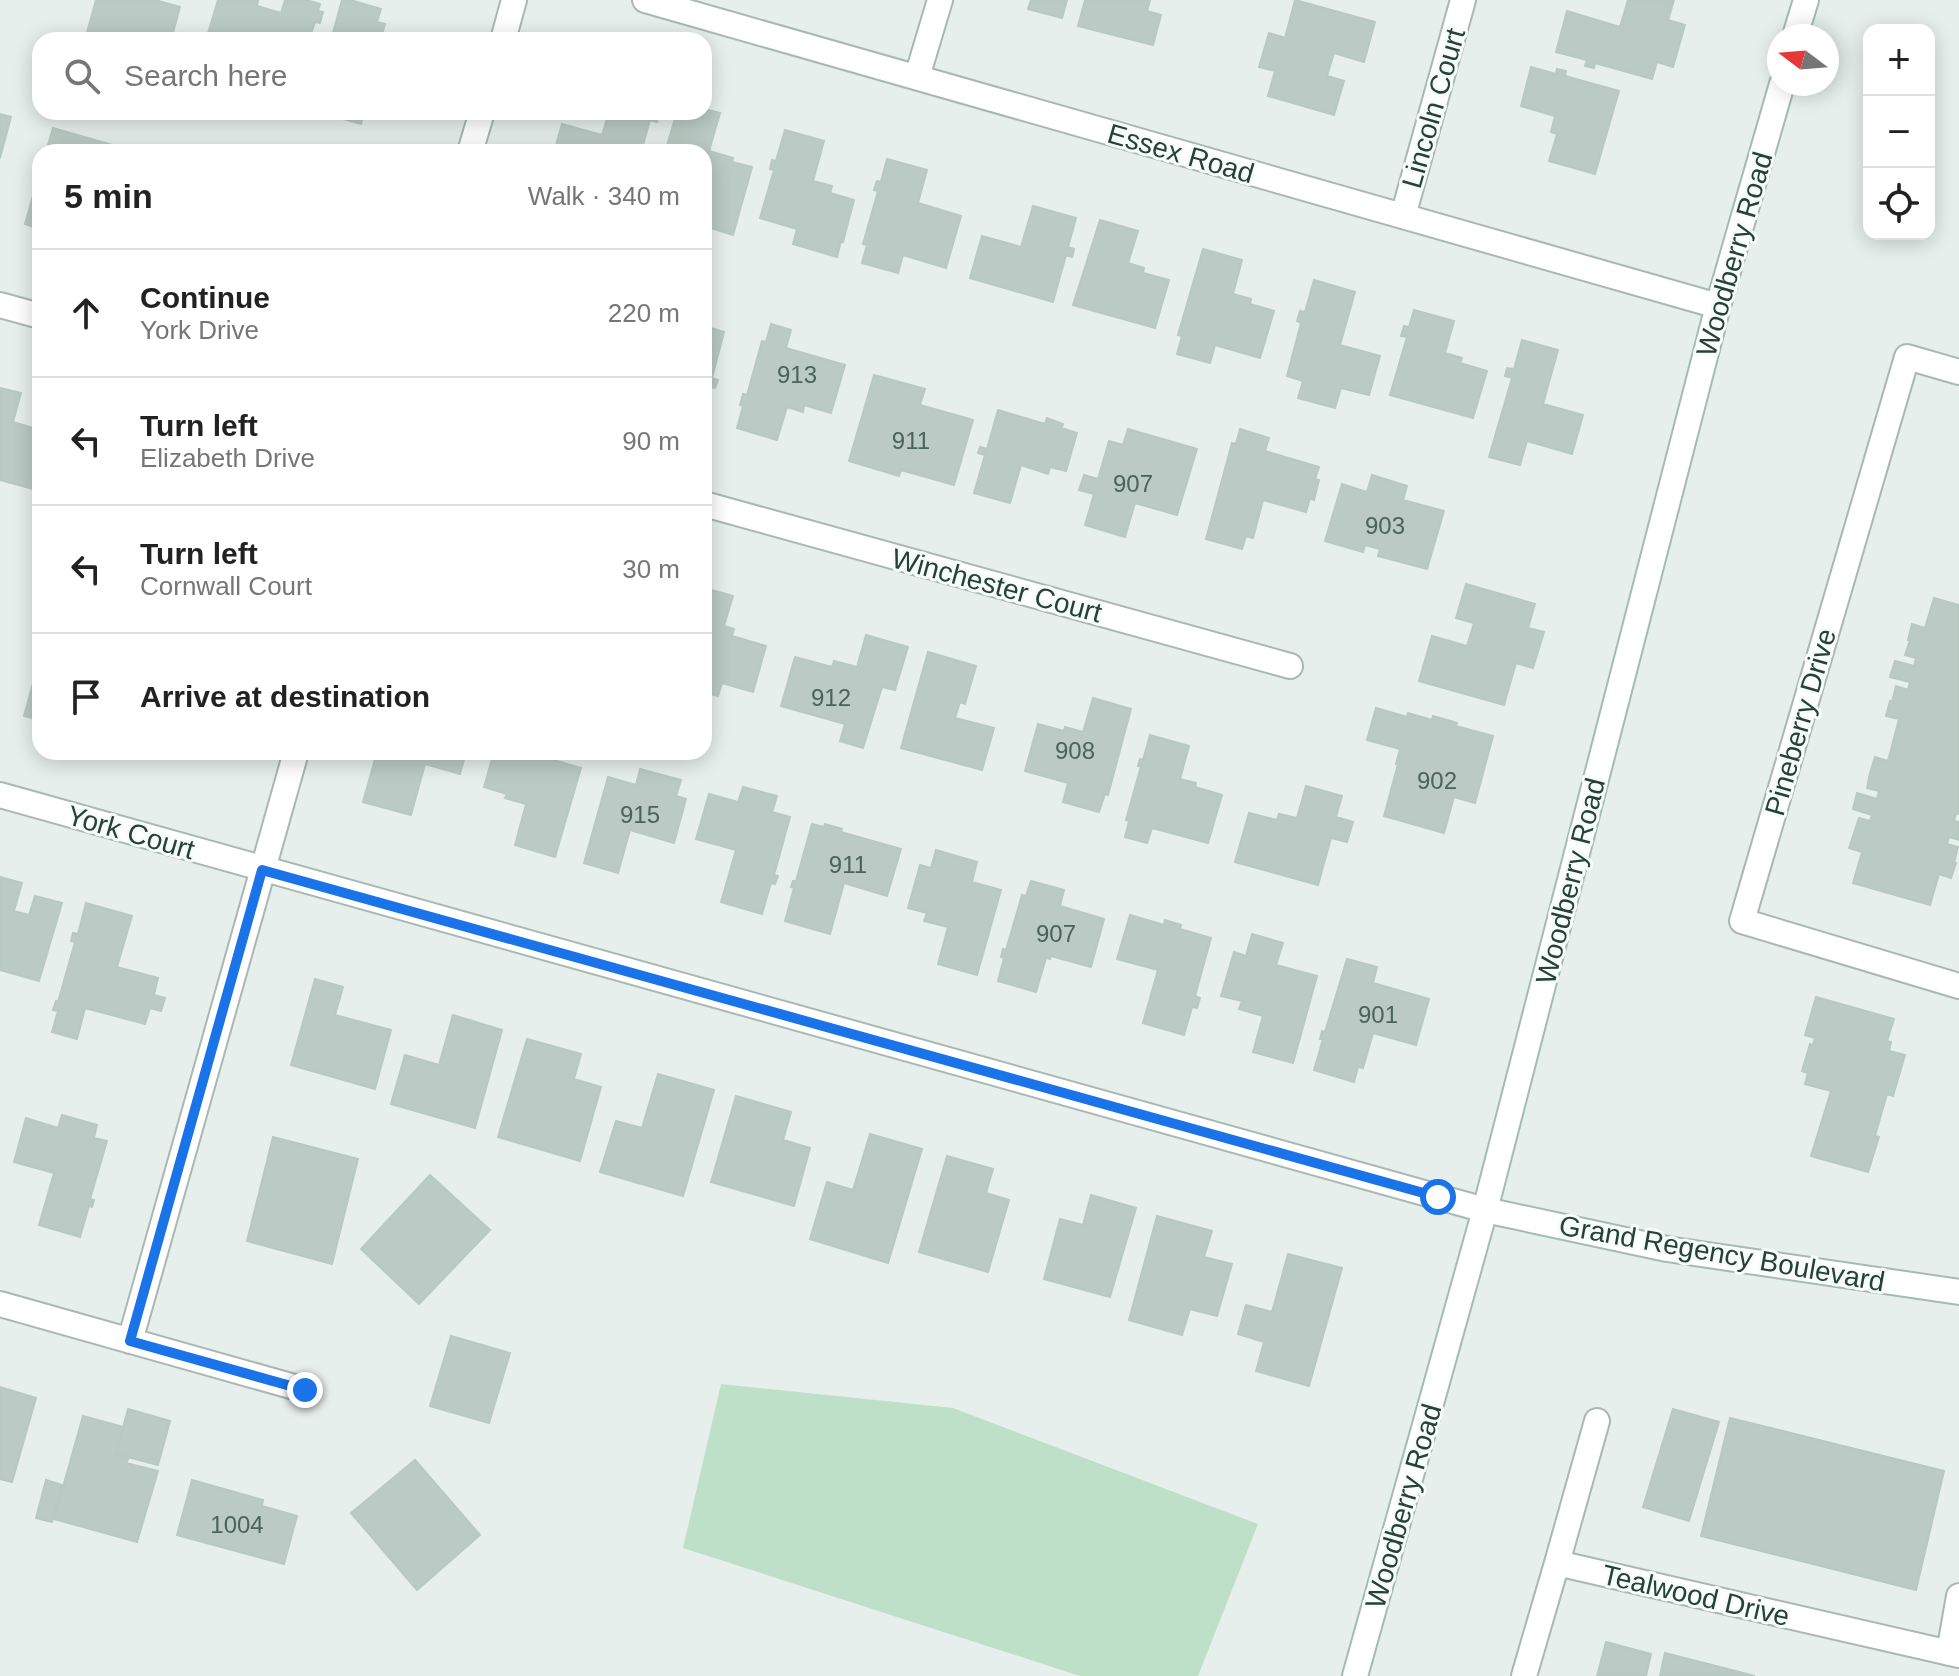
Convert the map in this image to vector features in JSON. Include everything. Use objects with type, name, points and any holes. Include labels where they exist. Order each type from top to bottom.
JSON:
[{"type":"street","points":[[505,32],[514,0]]},
{"type":"street","name":"Essex Road","points":[[645,0],[1718,306]]},
{"type":"street","points":[[917,77],[940,0]]},
{"type":"street","name":"Lincoln Court","points":[[1403,216],[1463,0]]},
{"type":"street","points":[[1799,24],[1806,0]]},
{"type":"street","name":"Woodberry Road","points":[[1355,1676],[1485,1210],[1718,306],[1779,96]]},
{"type":"street","points":[[472,144],[480,120]]},
{"type":"street","points":[[0,305],[32,314]]},
{"type":"street","name":"Pineberry Drive","points":[[1959,372],[1907,357],[1742,921],[1959,986]]},
{"type":"street","name":"Winchester Court","points":[[712,506],[1290,666]]},
{"type":"street","points":[[130,1341],[294,760]]},
{"type":"street","name":"York Court","points":[[0,795],[1485,1210]]},
{"type":"street","name":"Grand Regency Boulevard","points":[[1485,1210],[1667,1249],[1959,1292]]},
{"type":"street","points":[[0,1304],[305,1390]]},
{"type":"street","points":[[1524,1676],[1597,1421]]},
{"type":"street","name":"Tealwood Drive","points":[[1557,1563],[1954,1654],[1959,1596]]},
{"type":"green space","points":[[721,1384],[953,1408],[1258,1524],[1198,1676],[1080,1676],[683,1548]]},
{"type":"building","points":[[96,0],[155,0],[180,7],[173,32],[87,32]]},
{"type":"building","points":[[218,0],[258,0],[257,6],[281,13],[285,0],[306,0],[320,4],[318,11],[323,12],[320,23],[315,22],[312,32],[208,32]]},
{"type":"building","points":[[342,0],[381,9],[377,22],[385,24],[382,32],[333,32]]},
{"type":"building","points":[[1031,0],[1067,0],[1062,18],[1028,9]]},
{"type":"building","points":[[1085,0],[1150,0],[1147,11],[1161,15],[1153,45],[1078,26]]},
{"type":"building","points":[[1295,0],[1375,22],[1364,62],[1334,53],[1327,76],[1344,81],[1334,115],[1268,96],[1275,71],[1259,67],[1269,33],[1285,38]]},
{"type":"building","points":[[1628,0],[1674,0],[1668,20],[1685,25],[1673,67],[1657,62],[1652,79],[1595,63],[1594,68],[1585,66],[1587,60],[1556,52],[1567,11],[1620,27]]},
{"type":"building","points":[[1531,67],[1556,74],[1557,69],[1566,71],[1565,76],[1619,91],[1595,174],[1549,161],[1557,134],[1551,132],[1555,116],[1521,106]]},
{"type":"building","points":[[712,111],[720,113],[711,144],[667,144],[675,120],[712,120]]},
{"type":"building","points":[[0,114],[11,117],[0,158]]},
{"type":"building","points":[[607,120],[650,120],[643,144],[556,144],[562,124],[602,135]]},
{"type":"building","points":[[53,128],[109,144],[48,144]]},
{"type":"building","points":[[785,130],[824,141],[813,181],[832,186],[830,193],[854,200],[837,257],[793,244],[797,229],[760,218],[774,170],[770,169],[772,160],[776,161]]},
{"type":"building","points":[[712,152],[752,167],[733,235],[712,228]]},
{"type":"building","points":[[887,159],[927,170],[918,203],[961,216],[946,268],[903,255],[898,273],[862,263],[867,245],[863,244],[878,191],[874,190],[877,181],[881,182]]},
{"type":"building","points":[[32,199],[32,226],[25,224]]},
{"type":"building","points":[[1033,206],[1076,218],[1068,247],[1074,249],[1072,257],[1066,255],[1053,302],[970,278],[982,236],[1021,247]]},
{"type":"building","points":[[1100,220],[1138,231],[1128,263],[1144,268],[1143,273],[1169,280],[1155,328],[1073,305]]},
{"type":"building","points":[[1203,249],[1242,260],[1233,294],[1251,299],[1250,304],[1274,311],[1260,358],[1215,345],[1210,363],[1177,354],[1182,336],[1178,335]]},
{"type":"building","points":[[1314,280],[1355,292],[1340,345],[1380,356],[1369,395],[1341,388],[1335,408],[1298,398],[1303,381],[1287,376],[1301,323],[1297,321],[1300,311],[1305,312]]},
{"type":"building","points":[[1414,310],[1454,321],[1445,353],[1462,358],[1460,363],[1487,371],[1473,418],[1390,395],[1407,337],[1401,336],[1404,326],[1409,327]]},
{"type":"building","points":[[771,324],[791,330],[786,348],[845,365],[831,413],[804,405],[803,412],[787,407],[777,440],[737,428],[743,394],[747,395],[762,341],[766,342]]},
{"type":"building","points":[[712,328],[724,332],[712,378]]},
{"type":"building","points":[[1522,340],[1558,350],[1543,404],[1583,415],[1572,454],[1527,441],[1520,465],[1489,457],[1512,378],[1505,376],[1507,368],[1514,369]]},
{"type":"building","points":[[874,375],[925,389],[920,405],[973,420],[954,485],[901,470],[899,476],[849,461]]},
{"type":"building","points":[[712,378],[718,380],[715,388],[712,388]]},
{"type":"building","points":[[0,388],[21,393],[13,422],[32,428],[32,489],[0,480]]},
{"type":"building","points":[[998,410],[1045,424],[1047,418],[1063,424],[1061,428],[1077,433],[1066,471],[1050,467],[1048,474],[1021,465],[1010,503],[974,493],[985,455],[978,453],[980,447],[987,449]]},
{"type":"building","points":[[1128,429],[1197,449],[1177,515],[1135,503],[1125,537],[1085,525],[1094,494],[1079,490],[1084,475],[1098,479],[1109,441],[1123,445]]},
{"type":"building","points":[[1240,429],[1269,438],[1265,451],[1319,467],[1314,500],[1310,498],[1306,512],[1263,500],[1253,538],[1246,536],[1242,549],[1206,539],[1232,443],[1236,444]]},
{"type":"building","points":[[1372,475],[1407,486],[1403,500],[1444,511],[1427,569],[1378,556],[1380,549],[1365,545],[1363,552],[1325,541],[1342,484],[1367,492]]},
{"type":"building","points":[[1466,584],[1535,604],[1528,628],[1544,632],[1533,668],[1516,663],[1504,705],[1419,681],[1432,636],[1467,646],[1474,623],[1456,618]]},
{"type":"building","points":[[712,590],[733,596],[724,626],[734,629],[732,636],[766,646],[753,692],[722,683],[718,696],[712,694]]},
{"type":"building","points":[[1934,598],[1959,605],[1959,814],[1956,813],[1954,821],[1959,822],[1959,840],[1949,837],[1947,844],[1958,847],[1956,863],[1951,878],[1939,874],[1930,905],[1853,883],[1862,852],[1849,848],[1859,818],[1870,821],[1872,815],[1853,809],[1857,793],[1877,799],[1879,791],[1867,788],[1870,773],[1875,757],[1888,761],[1899,719],[1886,716],[1890,701],[1896,686],[1908,690],[1910,682],[1890,677],[1895,661],[1914,666],[1916,658],[1905,655],[1912,624],[1925,628]]},
{"type":"building","points":[[866,635],[908,647],[895,690],[882,687],[863,748],[840,741],[845,724],[781,706],[795,657],[832,667],[834,661],[857,667]]},
{"type":"building","points":[[928,652],[976,666],[965,704],[960,702],[955,718],[994,728],[982,770],[901,748]]},
{"type":"building","points":[[32,687],[32,718],[24,716]]},
{"type":"building","points":[[1093,698],[1131,709],[1108,795],[1105,794],[1099,812],[1063,802],[1068,783],[1025,771],[1038,724],[1083,732]]},
{"type":"building","points":[[1376,708],[1407,717],[1408,713],[1432,720],[1433,716],[1493,736],[1475,803],[1454,797],[1444,833],[1384,816],[1400,749],[1367,740]]},
{"type":"building","points":[[1150,735],[1189,746],[1180,779],[1222,795],[1208,843],[1152,828],[1147,843],[1125,837],[1129,821],[1126,820],[1141,766],[1138,766],[1140,759],[1143,760]]},
{"type":"building","points":[[375,760],[464,760],[460,774],[425,764],[411,815],[363,802]]},
{"type":"building","points":[[492,760],[554,760],[581,768],[555,857],[515,845],[526,804],[484,787]]},
{"type":"building","points":[[640,769],[681,780],[676,796],[686,799],[674,843],[630,830],[618,873],[584,863],[608,777],[636,785]]},
{"type":"building","points":[[1306,786],[1342,796],[1336,817],[1353,822],[1347,842],[1331,838],[1318,885],[1235,862],[1249,813],[1277,820],[1279,814],[1297,818]]},
{"type":"building","points":[[743,787],[777,796],[772,812],[790,817],[774,875],[778,876],[775,884],[771,883],[762,914],[721,902],[736,850],[696,839],[709,794],[738,802]]},
{"type":"building","points":[[812,824],[824,827],[825,824],[842,829],[841,832],[901,849],[887,896],[844,883],[830,934],[785,921],[794,888],[791,887],[796,881]]},
{"type":"building","points":[[936,850],[977,862],[972,882],[1001,890],[977,975],[938,964],[948,927],[924,921],[927,913],[908,908],[920,865],[931,868]]},
{"type":"building","points":[[0,877],[22,883],[14,911],[29,915],[35,896],[62,903],[39,981],[0,970]]},
{"type":"building","points":[[1031,881],[1064,890],[1060,906],[1104,919],[1091,967],[1051,956],[1050,959],[1046,958],[1036,992],[998,981],[1003,949],[1006,950],[1022,895],[1026,896]]},
{"type":"building","points":[[86,903],[132,916],[117,967],[158,978],[154,995],[165,998],[161,1011],[150,1008],[145,1024],[85,1008],[77,1039],[52,1032],[58,1011],[53,1010],[75,942],[71,941],[73,933],[78,934]]},
{"type":"building","points":[[1130,915],[1164,925],[1165,920],[1181,925],[1180,929],[1211,938],[1195,996],[1200,998],[1197,1008],[1192,1007],[1184,1035],[1143,1023],[1158,970],[1117,959]]},
{"type":"building","points":[[1252,934],[1283,943],[1276,965],[1317,976],[1293,1063],[1253,1052],[1263,1016],[1239,1009],[1242,1001],[1221,996],[1234,952],[1246,956]]},
{"type":"building","points":[[1347,959],[1377,967],[1373,983],[1429,999],[1416,1045],[1373,1033],[1363,1068],[1358,1067],[1354,1082],[1314,1070],[1323,1039],[1320,1039],[1322,1031],[1325,1032]]},
{"type":"building","points":[[315,979],[343,987],[335,1015],[391,1030],[375,1089],[291,1065]]},
{"type":"building","points":[[1816,997],[1894,1019],[1887,1041],[1891,1042],[1889,1051],[1905,1055],[1893,1096],[1887,1094],[1875,1136],[1879,1137],[1868,1172],[1811,1156],[1831,1091],[1805,1084],[1808,1073],[1802,1071],[1810,1044],[1813,1045],[1815,1038],[1805,1035]]},
{"type":"building","points":[[453,1015],[502,1030],[475,1128],[391,1104],[405,1055],[439,1065]]},
{"type":"building","points":[[527,1039],[581,1054],[574,1079],[601,1087],[580,1161],[498,1137]]},
{"type":"building","points":[[658,1074],[714,1090],[683,1196],[600,1172],[616,1121],[642,1128]]},
{"type":"building","points":[[736,1096],[791,1112],[783,1140],[810,1148],[794,1206],[711,1182]]},
{"type":"building","points":[[62,1115],[97,1125],[94,1138],[107,1141],[90,1199],[94,1200],[92,1207],[89,1206],[80,1237],[39,1225],[54,1173],[14,1162],[26,1118],[58,1128]]},
{"type":"building","points":[[870,1134],[922,1149],[888,1263],[810,1239],[827,1182],[853,1190]]},
{"type":"building","points":[[273,1137],[358,1159],[332,1264],[247,1241]]},
{"type":"building","points":[[947,1156],[993,1169],[986,1193],[1009,1200],[988,1272],[919,1252]]},
{"type":"building","points":[[430,1175],[490,1230],[419,1304],[361,1249]]},
{"type":"building","points":[[1091,1195],[1136,1208],[1110,1297],[1044,1279],[1060,1219],[1083,1225]]},
{"type":"building","points":[[1157,1216],[1212,1231],[1204,1257],[1232,1264],[1217,1316],[1190,1309],[1182,1335],[1129,1320]]},
{"type":"building","points":[[1288,1254],[1342,1268],[1309,1386],[1256,1371],[1264,1342],[1238,1334],[1246,1305],[1272,1312]]},
{"type":"building","points":[[451,1336],[510,1353],[489,1423],[430,1406]]},
{"type":"building","points":[[0,1387],[36,1398],[12,1482],[0,1479]]},
{"type":"building","points":[[128,1409],[170,1421],[158,1465],[116,1454]]},
{"type":"building","points":[[1673,1409],[1719,1422],[1689,1521],[1643,1507]]},
{"type":"building","points":[[83,1416],[123,1427],[115,1455],[128,1459],[126,1463],[158,1471],[137,1542],[54,1519]]},
{"type":"building","points":[[1730,1418],[1944,1471],[1916,1590],[1701,1536]]},
{"type":"building","points":[[415,1460],[480,1535],[417,1590],[351,1513]]},
{"type":"building","points":[[46,1480],[62,1485],[52,1522],[36,1518]]},
{"type":"building","points":[[192,1480],[263,1500],[262,1506],[297,1516],[284,1564],[177,1535]]},
{"type":"building","points":[[1606,1642],[1651,1654],[1646,1676],[1597,1676]]},
{"type":"building","points":[[1665,1653],[1755,1676],[1660,1676]]},
{"type":"route","points":[[305,1390],[130,1341],[262,870],[1438,1197]]}]
